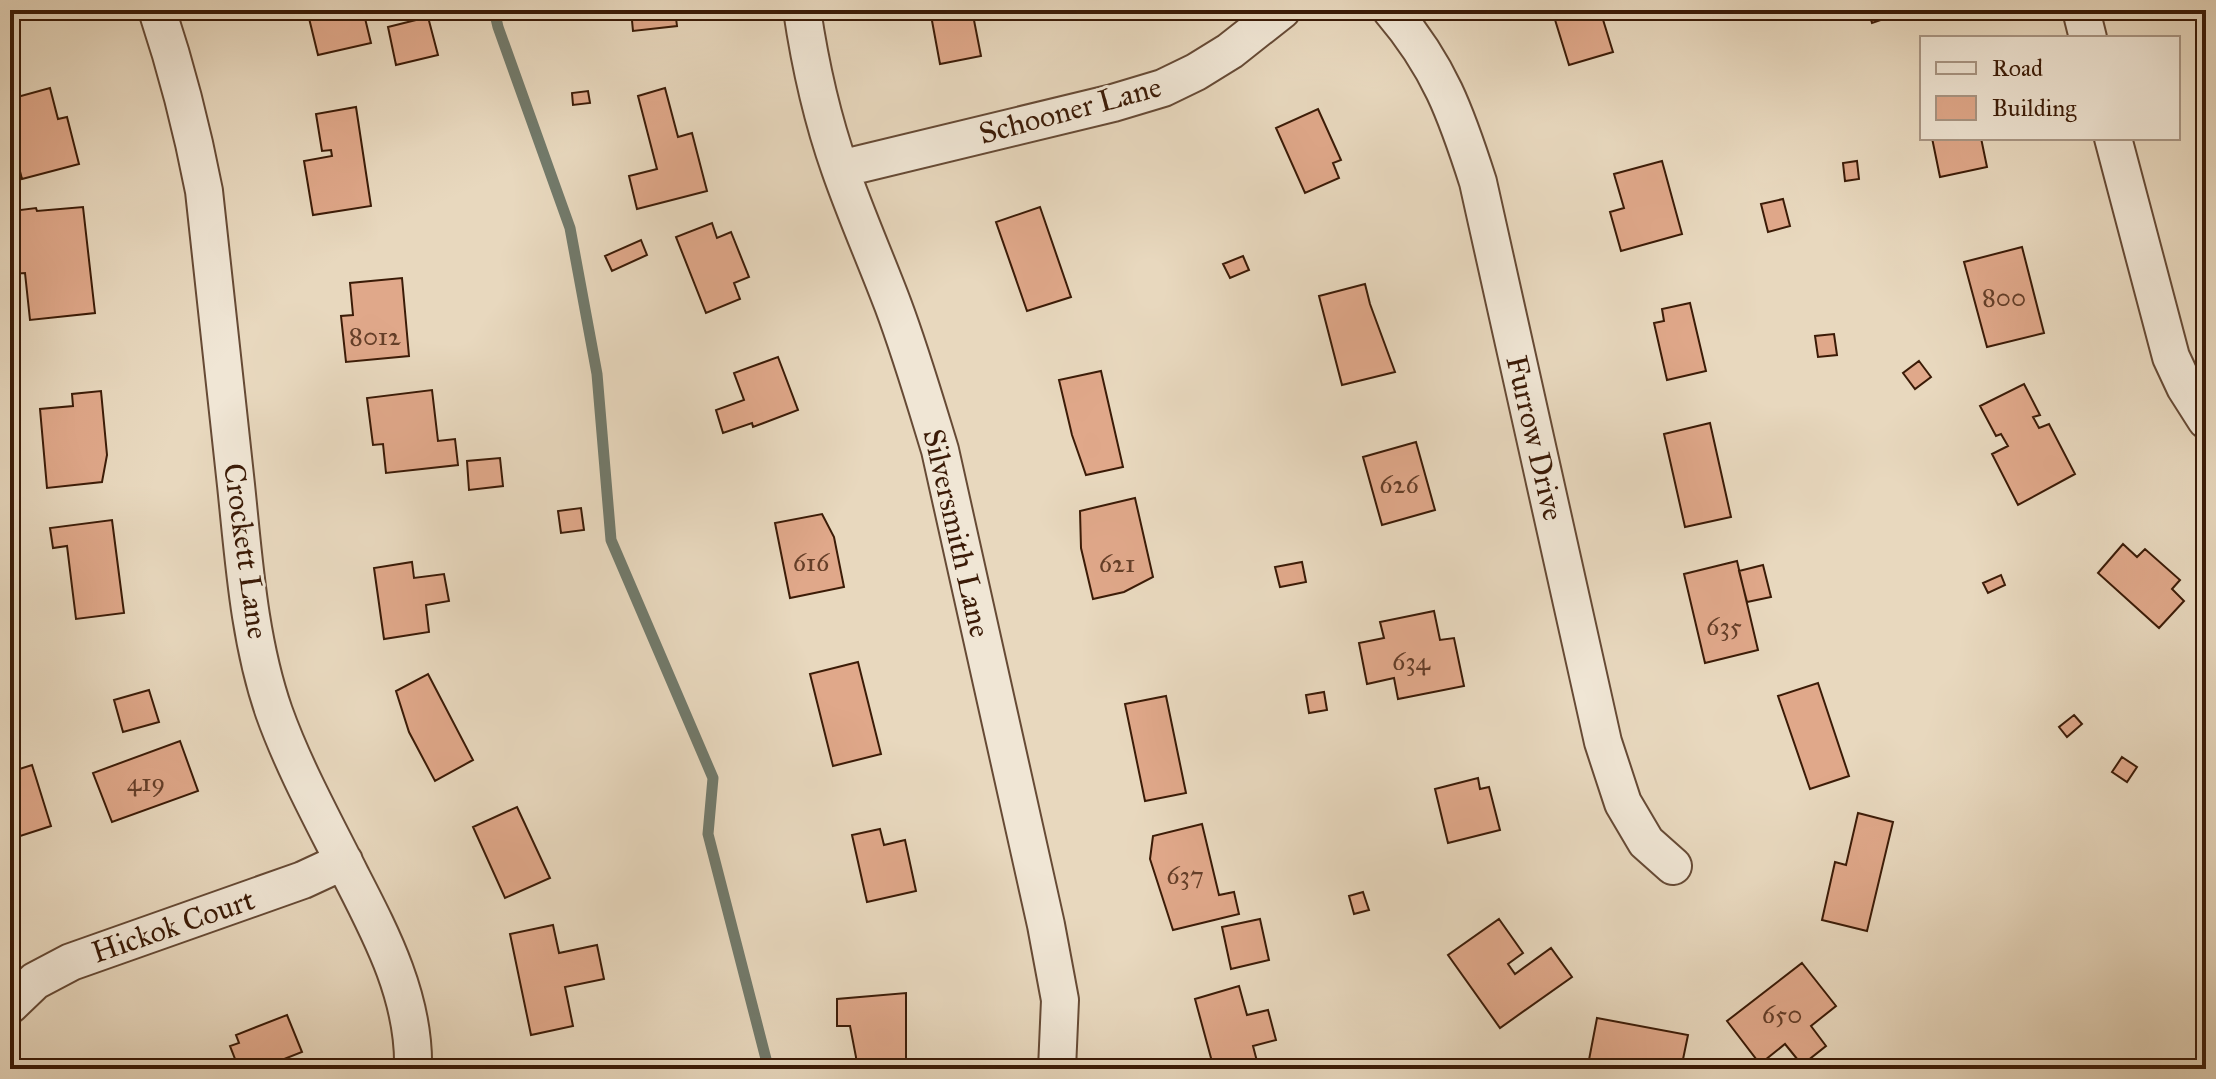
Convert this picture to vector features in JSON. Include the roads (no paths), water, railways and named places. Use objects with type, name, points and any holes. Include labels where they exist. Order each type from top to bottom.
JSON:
[{"type":"street","name":"Crockett Lane","points":[[157,10],[179,78],[204,191],[248,592],[263,671],[274,712],[315,806],[373,917],[393,963],[414,1046],[413,1069]]},
{"type":"street","name":"Silversmith Lane","points":[[802,10],[820,101],[840,169],[894,308],[940,450],[1046,925],[1060,1000],[1057,1069]]},
{"type":"street","name":"Schooner Lane","points":[[840,169],[1163,88],[1230,51],[1282,10]]},
{"type":"street","name":"Furrow Drive","points":[[1391,10],[1430,61],[1450,100],[1463,136],[1478,182],[1603,742],[1623,803],[1646,842],[1673,866]]},
{"type":"street","points":[[2081,10],[2088,36]]},
{"type":"street","points":[[2114,140],[2171,357],[2206,420]]},
{"type":"street","name":"Hickok Court","points":[[10,1005],[35,981],[71,962],[303,880],[344,861]]},
{"type":"waterway","points":[[494,10],[570,228],[597,374],[611,540],[713,778],[708,834],[767,1069]]}]
